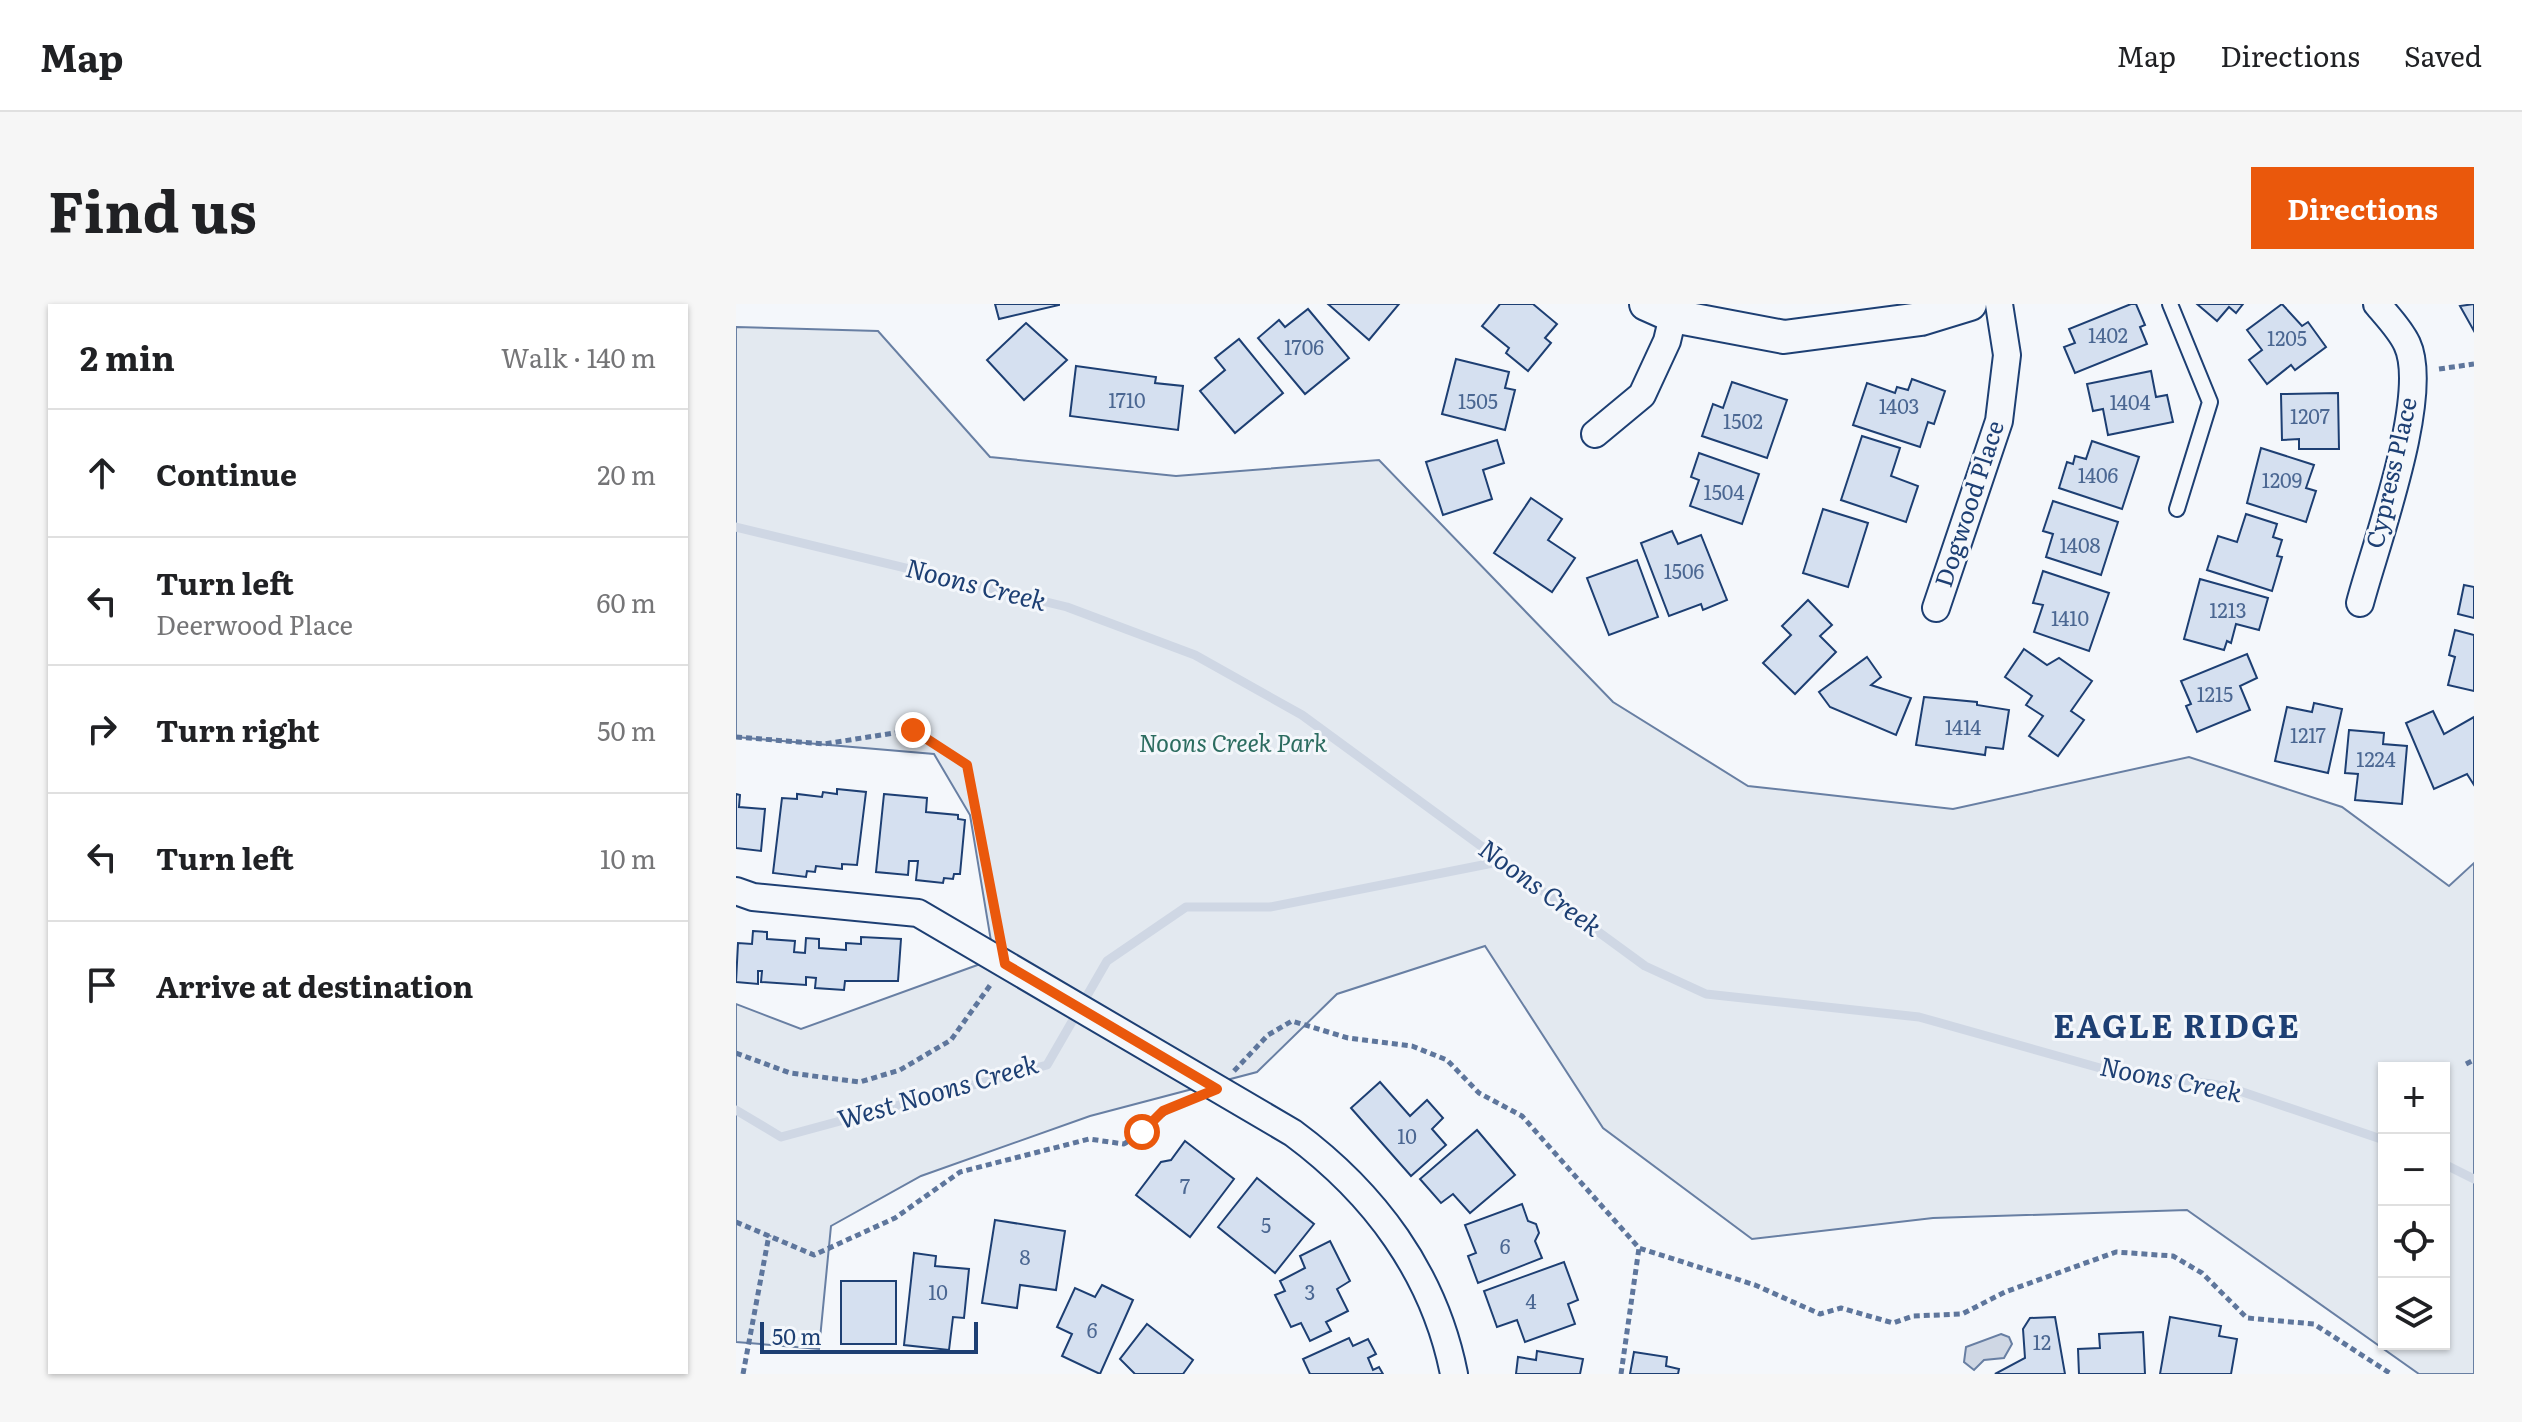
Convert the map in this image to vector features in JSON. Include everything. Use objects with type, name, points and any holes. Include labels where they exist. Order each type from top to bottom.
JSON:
[{"type":"street","points":[[1595,434],[1642,395],[1667,341],[1660,310],[1784,337],[1921,319],[1970,304]]},
{"type":"street","name":"Dogwood Place","points":[[1936,608],[1999,421],[2007,355],[1999,304]]},
{"type":"street","name":"Cypress Place","points":[[2360,603],[2412,407],[2413,369],[2407,345],[2377,304]]},
{"type":"street","points":[[736,891],[753,897],[906,909],[929,919],[1311,1147],[1371,1203],[1415,1266],[1433,1305],[1454,1374]]},
{"type":"lane","points":[[2170,304],[2210,402],[2177,509]]},
{"type":"path","points":[[2434,370],[2474,364]]},
{"type":"path","points":[[736,737],[824,744],[913,730],[967,765],[1005,964],[951,1040],[900,1070],[860,1082],[790,1073],[736,1053]]},
{"type":"path","points":[[1241,1064],[1268,1035],[1292,1021],[1348,1038],[1412,1046],[1447,1060],[1479,1093],[1522,1116],[1639,1248],[1755,1285],[1820,1314],[1841,1308],[1893,1323],[1913,1316],[1962,1314],[2005,1292],[2116,1252],[2173,1256],[2202,1273],[2247,1318],[2314,1324],[2391,1374]]},
{"type":"path","points":[[2466,1064],[2474,1060]]},
{"type":"path","points":[[736,1222],[814,1255],[895,1218],[960,1172],[1089,1139],[1124,1144],[1163,1111],[1217,1089]]},
{"type":"path","points":[[743,1374],[769,1235]]},
{"type":"path","points":[[1621,1374],[1639,1248]]},
{"type":"green space","name":"Noons Creek Park","points":[[736,327],[878,331],[990,457],[1176,476],[1379,460],[1613,702],[1748,786],[1953,809],[2189,757],[2342,807],[2449,886],[2474,863],[2474,1374],[2419,1374],[2385,1350],[2450,1350],[2450,1062],[2378,1062],[2378,1345],[2187,1210],[1933,1218],[1752,1239],[1603,1128],[1485,946],[1337,994],[1257,1072],[1090,1116],[921,1176],[831,1226],[819,1349],[736,1342],[736,1004],[801,1029],[994,959],[970,815],[934,754],[736,737]]},
{"type":"shaded area","points":[[2001,1334],[2009,1337],[2012,1344],[2004,1358],[1984,1360],[1974,1370],[1964,1362],[1966,1347]]},
{"type":"building","points":[[995,304],[1059,304],[1059,305],[999,319]]},
{"type":"building","points":[[1328,304],[1399,304],[1369,340]]},
{"type":"building","points":[[1500,304],[1533,304],[1557,324],[1545,338],[1551,343],[1528,371],[1506,353],[1509,348],[1482,326]]},
{"type":"building","points":[[2136,304],[2145,325],[2140,327],[2147,344],[2075,373],[2064,347],[2075,343],[2069,329]]},
{"type":"building","points":[[2197,304],[2243,304],[2236,313],[2229,307],[2217,321]]},
{"type":"building","points":[[2282,304],[2302,326],[2308,322],[2326,347],[2295,370],[2291,365],[2267,384],[2249,360],[2262,350],[2247,330]]},
{"type":"building","points":[[2474,304],[2474,331],[2460,306]]},
{"type":"building","points":[[1308,309],[1349,358],[1305,394],[1258,338],[1279,320],[1285,327]]},
{"type":"building","points":[[1026,323],[1067,360],[1024,400],[987,360]]},
{"type":"building","points":[[1239,339],[1283,393],[1235,433],[1200,391],[1225,370],[1215,358]]},
{"type":"building","points":[[1456,359],[1509,372],[1505,388],[1515,390],[1505,430],[1442,414]]},
{"type":"building","points":[[1076,366],[1156,377],[1155,383],[1183,386],[1178,430],[1070,416]]},
{"type":"building","points":[[2151,371],[2156,397],[2167,395],[2173,422],[2108,435],[2103,409],[2093,411],[2087,384]]},
{"type":"building","points":[[1912,379],[1945,391],[1934,424],[1928,422],[1920,447],[1853,425],[1867,383],[1895,393],[1897,387],[1908,390]]},
{"type":"building","points":[[1732,382],[1787,400],[1767,458],[1702,436],[1713,404],[1723,408]]},
{"type":"building","points":[[2338,393],[2339,449],[2299,449],[2299,439],[2282,440],[2281,394]]},
{"type":"building","points":[[1862,436],[1900,448],[1891,476],[1918,486],[1906,522],[1841,500]]},
{"type":"building","points":[[1497,440],[1504,463],[1483,470],[1492,499],[1443,515],[1426,462]]},
{"type":"building","points":[[2092,441],[2139,457],[2122,509],[2059,488],[2067,462],[2073,464],[2075,456],[2086,459]]},
{"type":"building","points":[[2261,448],[2314,465],[2306,488],[2316,491],[2306,522],[2247,503]]},
{"type":"building","points":[[1699,453],[1759,474],[1742,524],[1690,506],[1699,480],[1691,477]]},
{"type":"building","points":[[1531,498],[1562,519],[1548,540],[1575,558],[1552,592],[1494,553]]},
{"type":"building","points":[[2053,501],[2118,522],[2101,575],[2046,557],[2053,534],[2043,531]]},
{"type":"building","points":[[1823,509],[1868,523],[1848,587],[1803,573]]},
{"type":"building","points":[[2246,514],[2277,524],[2273,537],[2282,540],[2277,556],[2282,557],[2272,591],[2207,570],[2218,536],[2237,542]]},
{"type":"building","points":[[1672,531],[1678,544],[1701,535],[1727,600],[1703,610],[1701,604],[1669,616],[1641,543]]},
{"type":"building","points":[[1637,560],[1658,617],[1609,635],[1587,578]]},
{"type":"building","points":[[2043,571],[2109,593],[2089,651],[2034,632],[2043,605],[2033,603]]},
{"type":"building","points":[[2200,579],[2268,598],[2259,630],[2236,624],[2231,643],[2227,641],[2224,650],[2184,639]]},
{"type":"building","points":[[2464,585],[2474,587],[2474,618],[2458,614]]},
{"type":"building","points":[[1808,600],[1832,625],[1820,636],[1836,652],[1795,694],[1763,663],[1791,635],[1782,626]]},
{"type":"building","points":[[2455,630],[2474,635],[2474,691],[2448,685],[2455,657],[2449,655]]},
{"type":"building","points":[[2024,649],[2047,665],[2059,658],[2092,681],[2071,711],[2084,720],[2058,756],[2029,736],[2043,716],[2026,705],[2032,696],[2005,677]]},
{"type":"building","points":[[2247,654],[2257,678],[2240,686],[2250,710],[2197,732],[2186,706],[2191,704],[2181,681]]},
{"type":"building","points":[[1867,657],[1881,677],[1871,685],[1911,698],[1896,735],[1830,707],[1819,692]]},
{"type":"building","points":[[1924,697],[1977,702],[1977,705],[2009,710],[2003,749],[1986,747],[1985,755],[1916,745]]},
{"type":"building","points":[[2314,703],[2342,709],[2328,773],[2275,761],[2287,707],[2312,712]]},
{"type":"building","points":[[2433,711],[2444,734],[2474,717],[2474,785],[2467,774],[2434,789],[2406,723]]},
{"type":"building","points":[[2349,730],[2384,733],[2383,744],[2407,746],[2402,804],[2355,800],[2358,774],[2345,773]]},
{"type":"building","points":[[837,789],[866,792],[857,865],[842,864],[842,869],[816,866],[815,872],[807,871],[806,877],[773,873],[782,798],[797,799],[797,794],[822,797],[823,792],[837,794]]},
{"type":"building","points":[[736,794],[740,795],[739,807],[765,809],[761,851],[736,848]]},
{"type":"building","points":[[884,794],[927,798],[926,812],[958,815],[958,819],[965,820],[960,874],[954,874],[953,879],[944,878],[943,883],[916,880],[918,861],[909,861],[908,875],[876,872]]},
{"type":"building","points":[[753,931],[767,932],[767,939],[795,941],[794,952],[805,953],[806,938],[819,939],[819,948],[846,950],[846,943],[861,944],[861,937],[901,939],[898,981],[845,981],[844,990],[815,988],[816,978],[806,977],[806,985],[761,982],[762,971],[758,971],[758,984],[736,982],[738,943],[752,944]]},
{"type":"building","points":[[1380,1082],[1410,1116],[1427,1100],[1443,1118],[1432,1129],[1446,1145],[1411,1176],[1351,1108]]},
{"type":"building","points":[[1477,1130],[1515,1175],[1470,1213],[1453,1194],[1441,1203],[1420,1179]]},
{"type":"building","points":[[1185,1141],[1234,1179],[1190,1237],[1136,1195],[1161,1162],[1171,1160]]},
{"type":"building","points":[[1257,1178],[1314,1224],[1275,1273],[1218,1227]]},
{"type":"building","points":[[1522,1204],[1528,1221],[1536,1224],[1539,1233],[1535,1241],[1542,1258],[1478,1283],[1468,1256],[1476,1253],[1465,1225]]},
{"type":"building","points":[[995,1220],[1065,1231],[1056,1290],[1020,1285],[1017,1308],[982,1303]]},
{"type":"building","points":[[1330,1241],[1350,1281],[1337,1289],[1348,1311],[1326,1322],[1331,1331],[1310,1341],[1301,1323],[1291,1327],[1275,1295],[1285,1291],[1280,1281],[1305,1268],[1300,1256]]},
{"type":"building","points":[[914,1253],[936,1256],[935,1266],[969,1269],[964,1318],[953,1317],[949,1350],[904,1345]]},
{"type":"building","points":[[1564,1262],[1578,1300],[1568,1304],[1575,1324],[1525,1342],[1517,1320],[1497,1327],[1484,1291]]},
{"type":"building","points":[[841,1281],[896,1281],[896,1344],[841,1344]]},
{"type":"building","points":[[1102,1285],[1133,1300],[1100,1374],[1062,1356],[1072,1334],[1057,1327],[1075,1288],[1095,1297]]},
{"type":"building","points":[[2055,1317],[2065,1374],[1995,1374],[2025,1358],[2023,1329],[2030,1318]]},
{"type":"building","points":[[2170,1317],[2221,1326],[2219,1336],[2237,1339],[2231,1374],[2160,1374]]},
{"type":"building","points":[[1147,1324],[1193,1360],[1183,1374],[1135,1374],[1120,1359]]},
{"type":"building","points":[[2143,1332],[2145,1374],[2079,1374],[2078,1349],[2100,1348],[2099,1334]]},
{"type":"building","points":[[1349,1338],[1353,1346],[1368,1339],[1376,1354],[1368,1358],[1373,1370],[1379,1367],[1383,1374],[1310,1374],[1303,1359]]},
{"type":"building","points":[[1537,1351],[1583,1359],[1580,1374],[1516,1374],[1518,1357],[1536,1360]]},
{"type":"building","points":[[1634,1352],[1667,1357],[1666,1366],[1679,1369],[1678,1374],[1630,1374]]},
{"type":"waterway","name":"Noons Creek","points":[[736,527],[1067,607],[1195,655],[1302,715],[1645,966],[1706,994],[1919,1017],[2100,1068],[2225,1086],[2378,1138]]},
{"type":"waterway","name":"West Noons Creek","points":[[736,1110],[781,1137],[1047,1065],[1107,961],[1186,907],[1270,907],[1503,861]]},
{"type":"waterway","name":"Noons Creek","points":[[2450,1167],[2474,1179]]},
{"type":"district","name":"EAGLE RIDGE","points":[[2177,1027]]},
{"type":"route","points":[[913,730],[967,765],[1005,964],[1217,1089],[1163,1111],[1142,1132]]}]
